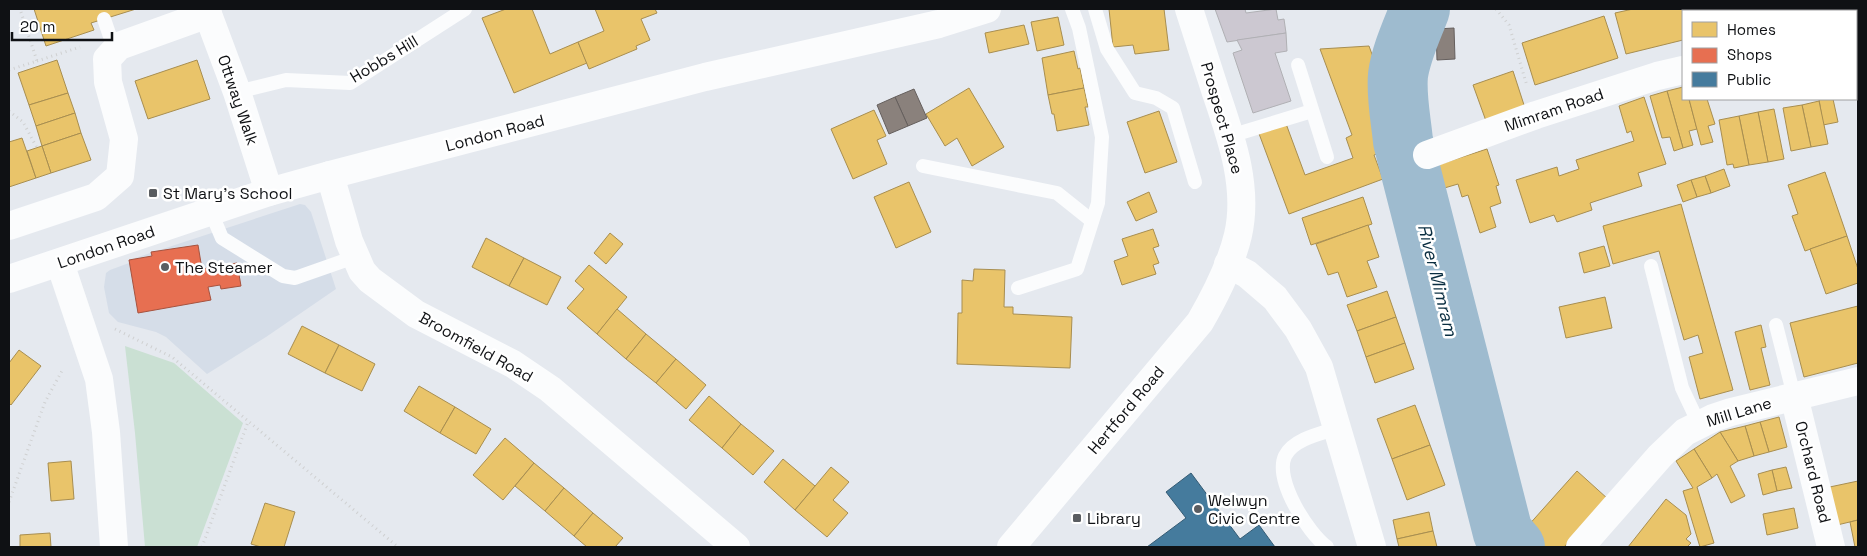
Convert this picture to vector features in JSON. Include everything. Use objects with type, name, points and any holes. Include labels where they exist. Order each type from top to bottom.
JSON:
[{"type":"street","name":"London Road","points":[[9,279],[269,192],[330,175],[705,77],[939,24],[987,9]]},
{"type":"street","name":"Prospect Place","points":[[1189,9],[1230,136],[1239,175],[1241,207],[1238,235],[1228,264]]},
{"type":"street","name":"Ottway Walk","points":[[207,11],[269,192]]},
{"type":"street","points":[[9,226],[96,198],[120,176],[124,139],[108,82],[107,59],[119,46],[207,11]]},
{"type":"street","name":"Mimram Road","points":[[1427,155],[1536,115],[1657,76],[1682,70]]},
{"type":"street","name":"Broomfield Road","points":[[330,175],[349,241],[362,270],[370,280],[416,314],[514,364],[550,389],[736,547]]},
{"type":"street","points":[[60,263],[99,379],[106,432],[114,547]]},
{"type":"street","points":[[1228,264],[1247,274],[1275,298],[1298,329],[1319,367],[1372,547]]},
{"type":"street","name":"Hertford Road","points":[[1011,547],[1200,322],[1214,298],[1228,264]]},
{"type":"street","name":"Mill Lane","points":[[1580,547],[1660,456],[1685,432],[1699,424],[1731,412],[1858,381]]},
{"type":"street","name":"Orchard Road","points":[[1794,396],[1831,547]]},
{"type":"lane","name":"Hobbs Hill","points":[[236,92],[286,80],[350,83],[465,9]]},
{"type":"lane","points":[[1018,288],[1076,269],[1098,203],[1102,137],[1079,28],[1072,9]]},
{"type":"lane","points":[[1094,9],[1107,49],[1135,93],[1156,98],[1173,108],[1195,182]]},
{"type":"lane","points":[[104,19],[115,51]]},
{"type":"lane","points":[[1298,65],[1327,157]]},
{"type":"lane","points":[[1230,136],[1312,111]]},
{"type":"lane","points":[[923,166],[1057,193],[1092,221]]},
{"type":"lane","points":[[211,212],[222,238],[283,276],[295,278],[356,257]]},
{"type":"lane","points":[[1651,266],[1682,388],[1699,424]]},
{"type":"lane","points":[[1776,325],[1794,396]]},
{"type":"lane","points":[[1327,547],[1308,526],[1295,505],[1283,471],[1285,456],[1301,440],[1338,428]]},
{"type":"path","points":[[9,70],[37,61],[20,9]]},
{"type":"path","points":[[1496,9],[1509,25],[1536,115]]},
{"type":"path","points":[[9,112],[23,122],[37,148]]},
{"type":"path","points":[[112,328],[172,357],[398,547]]},
{"type":"path","points":[[9,502],[45,402],[68,360],[88,344]]},
{"type":"path","points":[[202,547],[248,422]]},
{"type":"shaded area","points":[[300,204],[305,205],[311,212],[336,289],[266,337],[207,374],[166,337],[156,332],[118,322],[109,313],[104,287],[106,273],[110,270],[129,263],[129,260]]},
{"type":"green space","points":[[125,346],[174,363],[243,423],[197,547],[145,547]]},
{"type":"building: Homes","points":[[34,9],[136,9],[91,23],[94,30],[46,46]]},
{"type":"building: Homes","points":[[506,9],[532,9],[550,54],[578,42],[587,63],[514,93],[482,18]]},
{"type":"building: Homes","points":[[595,9],[655,9],[657,13],[641,19],[650,40],[636,46],[637,49],[589,69],[578,42],[604,31]]},
{"type":"building: Homes","points":[[1109,9],[1164,9],[1169,50],[1135,54],[1133,45],[1113,47]]},
{"type":"building: Homes","points":[[1633,9],[1704,9],[1682,10],[1682,40],[1626,54],[1615,13]]},
{"type":"building: Homes","points":[[1724,9],[1758,9],[1758,10]]},
{"type":"building: Homes","points":[[1604,16],[1618,58],[1535,85],[1522,43]]},
{"type":"building: Homes","points":[[1058,17],[1064,45],[1037,51],[1031,22]]},
{"type":"building: Homes","points":[[1024,25],[1029,44],[989,53],[985,33]]},
{"type":"building: Homes","points":[[1369,46],[1377,68],[1372,69],[1379,87],[1374,88],[1379,102],[1372,104],[1381,127],[1374,130],[1382,152],[1374,155],[1383,179],[1289,214],[1258,131],[1285,121],[1305,175],[1353,158],[1346,138],[1352,135],[1320,49]]},
{"type":"building: Homes","points":[[1857,47],[1858,47],[1857,96]]},
{"type":"building: Homes","points":[[1074,51],[1084,88],[1048,95],[1042,58]]},
{"type":"building: Homes","points":[[57,60],[68,93],[29,105],[18,73]]},
{"type":"building: Homes","points":[[197,60],[210,99],[148,119],[135,81]]},
{"type":"building: Homes","points":[[1513,71],[1525,108],[1486,121],[1473,85]]},
{"type":"building: Homes","points":[[1682,87],[1682,100],[1689,100],[1697,129],[1689,131],[1693,145],[1683,148],[1667,91]]},
{"type":"building: Homes","points":[[969,88],[1004,147],[972,166],[957,138],[945,146],[926,114]]},
{"type":"building: Homes","points":[[1084,88],[1088,107],[1085,107],[1089,125],[1057,131],[1048,95]]},
{"type":"building: Homes","points":[[1667,91],[1683,148],[1674,151],[1670,137],[1662,138],[1650,96]]},
{"type":"building: Homes","points":[[68,93],[75,113],[36,126],[29,105]]},
{"type":"building: Homes","points":[[1644,97],[1666,164],[1638,173],[1642,186],[1590,203],[1592,210],[1557,222],[1554,215],[1530,223],[1516,180],[1557,167],[1559,176],[1579,169],[1576,160],[1634,141],[1631,131],[1627,133],[1619,106]]},
{"type":"building: Homes","points":[[1689,100],[1707,100],[1715,124],[1708,126],[1713,142],[1701,145]]},
{"type":"building: Homes","points":[[1819,100],[1833,100],[1838,122],[1823,125]]},
{"type":"building: Homes","points":[[1819,101],[1828,144],[1811,147],[1802,105]]},
{"type":"building: Homes","points":[[1802,105],[1811,147],[1791,151],[1783,108]]},
{"type":"building: Homes","points":[[1774,109],[1784,159],[1768,162],[1758,112]]},
{"type":"building: Homes","points":[[874,110],[886,136],[877,140],[887,164],[853,179],[831,129]]},
{"type":"building: Homes","points":[[1159,111],[1177,162],[1145,173],[1127,122]]},
{"type":"building: Homes","points":[[1758,112],[1768,162],[1749,165],[1739,116]]},
{"type":"building: Homes","points":[[75,113],[81,133],[42,146],[36,126]]},
{"type":"building: Homes","points":[[1739,116],[1749,165],[1734,168],[1733,164],[1727,165],[1719,120]]},
{"type":"building: Homes","points":[[81,133],[91,160],[51,173],[42,146]]},
{"type":"building: Homes","points":[[22,138],[36,178],[9,187],[9,142]]},
{"type":"building: Homes","points":[[42,146],[51,173],[36,178],[27,151]]},
{"type":"building: Homes","points":[[1487,149],[1499,185],[1496,186],[1501,203],[1490,207],[1496,227],[1480,233],[1468,195],[1462,197],[1458,184],[1441,189],[1434,166]]},
{"type":"building: Homes","points":[[1724,169],[1730,186],[1711,193],[1705,176]]},
{"type":"building: Homes","points":[[1825,172],[1847,236],[1805,251],[1792,216],[1798,214],[1788,185]]},
{"type":"building: Homes","points":[[1705,176],[1711,193],[1697,197],[1691,180]]},
{"type":"building: Homes","points":[[1691,180],[1697,197],[1683,202],[1677,185]]},
{"type":"building: Homes","points":[[909,182],[931,232],[896,248],[874,197]]},
{"type":"building: Homes","points":[[1149,192],[1157,212],[1136,221],[1127,202]]},
{"type":"building: Homes","points":[[1363,197],[1372,224],[1311,245],[1302,218]]},
{"type":"building: Homes","points":[[1681,204],[1733,390],[1700,399],[1689,357],[1703,353],[1698,335],[1684,340],[1659,251],[1613,264],[1603,226]]},
{"type":"building: Homes","points":[[1368,225],[1379,257],[1367,261],[1377,287],[1347,297],[1338,272],[1328,275],[1316,244]]},
{"type":"building: Homes","points":[[1153,229],[1159,246],[1153,248],[1159,263],[1153,265],[1156,274],[1122,285],[1114,261],[1128,256],[1122,239]]},
{"type":"building: Homes","points":[[610,233],[623,244],[606,264],[594,253]]},
{"type":"building: Homes","points":[[1847,236],[1858,269],[1858,283],[1826,294],[1810,249]]},
{"type":"building: Homes","points":[[486,238],[524,258],[509,286],[472,267]]},
{"type":"building: Homes","points":[[1604,246],[1610,266],[1584,273],[1579,253]]},
{"type":"building: Homes","points":[[524,258],[561,277],[547,305],[509,286]]},
{"type":"building: Homes","points":[[589,265],[627,297],[597,334],[567,308],[584,289],[575,281]]},
{"type":"building: Homes","points":[[974,269],[1005,270],[1004,307],[1013,307],[1013,314],[1072,317],[1070,368],[957,364],[958,313],[962,313],[962,280],[973,281]]},
{"type":"building: Homes","points":[[1387,291],[1396,317],[1357,331],[1347,305]]},
{"type":"building: Homes","points":[[1605,297],[1612,328],[1566,338],[1559,307]]},
{"type":"building: Homes","points":[[1858,306],[1858,363],[1804,377],[1790,323]]},
{"type":"building: Homes","points":[[617,309],[646,334],[626,359],[597,334]]},
{"type":"building: Homes","points":[[1396,317],[1405,343],[1366,357],[1357,331]]},
{"type":"building: Homes","points":[[1761,325],[1766,347],[1761,348],[1770,385],[1750,390],[1735,332]]},
{"type":"building: Homes","points":[[302,326],[339,345],[325,373],[288,354]]},
{"type":"building: Homes","points":[[646,334],[676,359],[656,383],[626,359]]},
{"type":"building: Homes","points":[[1405,343],[1414,369],[1375,383],[1366,357]]},
{"type":"building: Homes","points":[[339,345],[375,364],[362,391],[325,373]]},
{"type":"building: Homes","points":[[19,350],[41,366],[11,405],[9,403],[9,363]]},
{"type":"building: Homes","points":[[676,359],[706,385],[686,409],[656,383]]},
{"type":"building: Homes","points":[[419,386],[455,407],[440,433],[404,411]]},
{"type":"building: Homes","points":[[709,396],[741,424],[722,448],[689,420]]},
{"type":"building: Homes","points":[[1415,405],[1430,445],[1392,459],[1377,419]]},
{"type":"building: Homes","points":[[455,407],[491,429],[476,454],[440,433]]},
{"type":"building: Homes","points":[[1779,417],[1787,447],[1769,452],[1760,422]]},
{"type":"building: Homes","points":[[1760,422],[1769,452],[1754,456],[1745,426]]},
{"type":"building: Homes","points":[[741,424],[774,451],[753,475],[722,448]]},
{"type":"building: Homes","points":[[1745,426],[1754,456],[1738,461],[1720,432]]},
{"type":"building: Homes","points":[[1720,432],[1738,461],[1730,466],[1745,496],[1731,503],[1717,474],[1712,478],[1694,449]]},
{"type":"building: Homes","points":[[505,438],[534,463],[503,500],[473,475]]},
{"type":"building: Homes","points":[[1430,445],[1445,485],[1407,500],[1392,459]]},
{"type":"building: Homes","points":[[1694,449],[1712,478],[1697,487],[1714,543],[1700,547],[1683,491],[1693,488],[1676,461]]},
{"type":"building: Homes","points":[[783,459],[815,486],[795,510],[764,482]]},
{"type":"building: Homes","points":[[71,461],[74,499],[51,501],[48,463]]},
{"type":"building: Homes","points":[[534,463],[564,488],[545,511],[515,486]]},
{"type":"building: Homes","points":[[831,467],[849,482],[833,500],[848,513],[827,537],[795,510]]},
{"type":"building: Homes","points":[[1786,467],[1792,488],[1777,491],[1772,470]]},
{"type":"building: Homes","points":[[1772,470],[1777,491],[1763,495],[1758,474]]},
{"type":"building: Homes","points":[[1577,471],[1608,499],[1564,547],[1529,547],[1518,537]]},
{"type":"building: Homes","points":[[1858,481],[1858,520],[1833,526],[1825,488]]},
{"type":"building: Homes","points":[[564,488],[593,513],[574,536],[545,511]]},
{"type":"building: Homes","points":[[1666,499],[1686,515],[1691,534],[1686,539],[1691,543],[1687,547],[1628,547]]},
{"type":"building: Homes","points":[[265,503],[295,512],[284,547],[261,547],[251,544]]},
{"type":"building: Homes","points":[[1794,508],[1798,528],[1767,535],[1763,514]]},
{"type":"building: Homes","points":[[1429,512],[1433,531],[1397,539],[1393,520]]},
{"type":"building: Homes","points":[[593,513],[623,538],[615,547],[587,547],[574,536]]},
{"type":"building: Homes","points":[[1858,520],[1858,547],[1855,547],[1850,522]]},
{"type":"building: Homes","points":[[1433,531],[1437,547],[1399,547],[1397,539]]},
{"type":"building: Homes","points":[[50,533],[51,547],[20,547],[20,535]]},
{"type":"building: Shops","points":[[198,245],[202,269],[237,263],[241,286],[221,289],[220,285],[208,287],[211,300],[138,313],[129,260],[152,256],[151,252]]},
{"type":"building: Public","name":"Welwyn Civic Centre","points":[[1191,473],[1240,539],[1259,525],[1275,547],[1147,547],[1186,518],[1166,492]]},
{"type":"building: Industry","points":[[1454,28],[1455,59],[1437,60],[1436,29]]},
{"type":"building: Industry","points":[[914,89],[927,118],[908,126],[895,97]]},
{"type":"building: Industry","points":[[895,97],[908,126],[889,134],[877,105]]},
{"type":"building: Other","points":[[1215,9],[1245,9],[1246,13],[1276,9],[1278,20],[1284,19],[1286,33],[1227,42]]},
{"type":"building: Other","points":[[1286,33],[1287,51],[1275,53],[1291,101],[1253,113],[1233,53],[1242,50],[1237,40]]},
{"type":"waterway","name":"River Mimram","points":[[1420,9],[1399,67],[1398,100],[1403,141],[1503,533],[1515,547]]},
{"type":"place","name":"St Mary's School","points":[[153,193]]},
{"type":"place","name":"The Steamer","points":[[165,267]]},
{"type":"place","name":"Welwyn Civic Centre","points":[[1198,509]]},
{"type":"place","name":"Library","points":[[1077,518]]}]
